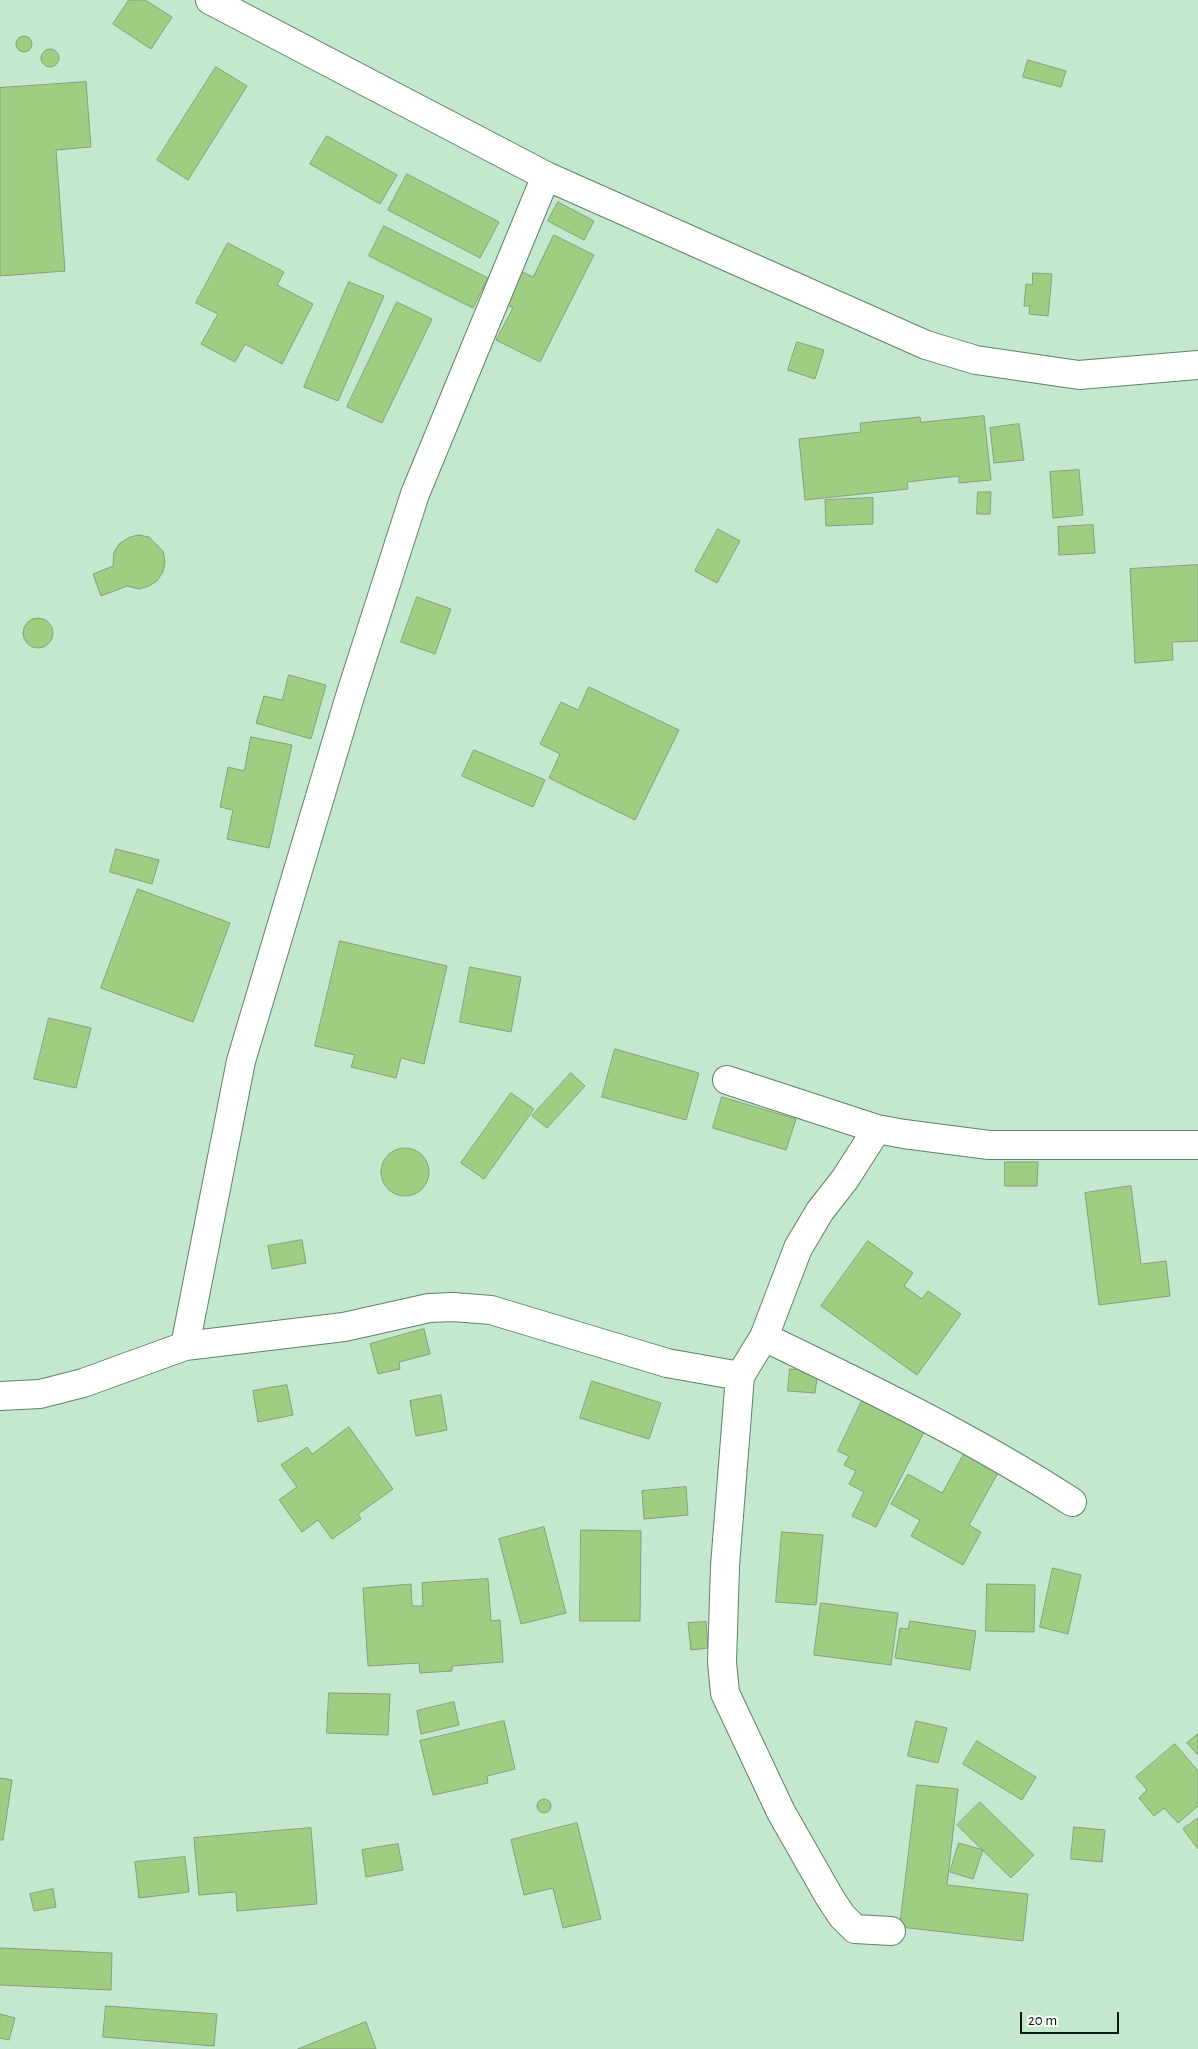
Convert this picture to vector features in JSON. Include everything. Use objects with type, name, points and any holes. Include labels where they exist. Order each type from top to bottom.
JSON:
[{"type":"street","points":[[210,0],[546,176],[926,345],[968,358],[1079,375],[1198,365]]},
{"type":"street","points":[[185,1346],[241,1061],[351,693],[415,494],[546,176]]},
{"type":"street","points":[[727,1080],[877,1129],[989,1145],[1198,1145]]},
{"type":"street","points":[[877,1129],[845,1179],[820,1211],[798,1248],[764,1337],[740,1376],[725,1566],[722,1662],[725,1693],[781,1812],[817,1877],[842,1916],[855,1929],[891,1931]]},
{"type":"street","points":[[0,1396],[40,1394],[83,1383],[185,1346],[344,1327],[429,1308],[453,1306],[491,1310],[667,1363],[740,1376]]},
{"type":"street","points":[[764,1337],[906,1405],[974,1445],[1013,1464],[1072,1502]]},
{"type":"building","points":[[129,0],[145,0],[172,17],[151,49],[113,24]]},
{"type":"building","points":[[21,36],[27,36],[32,41],[30,50],[21,52],[16,47],[16,41]]},
{"type":"building","points":[[46,49],[54,49],[59,54],[57,65],[46,67],[41,62],[41,54]]},
{"type":"building","points":[[1028,60],[1066,71],[1061,87],[1023,77]]},
{"type":"building","points":[[216,67],[247,86],[188,180],[157,160]]},
{"type":"building","points":[[86,82],[91,147],[56,150],[65,271],[0,276],[0,88]]},
{"type":"building","points":[[327,136],[397,175],[380,204],[310,164]]},
{"type":"building","points":[[407,174],[499,222],[480,258],[388,210]]},
{"type":"building","points":[[558,202],[594,221],[584,240],[548,221]]},
{"type":"building","points":[[384,226],[488,278],[473,308],[369,256]]},
{"type":"building","points":[[554,235],[594,255],[540,362],[496,340],[513,308],[498,300],[514,268],[533,277]]},
{"type":"building","points":[[228,243],[284,272],[277,285],[313,304],[282,364],[245,344],[235,362],[201,344],[218,314],[196,303]]},
{"type":"building","points":[[1033,273],[1052,274],[1048,316],[1029,314],[1030,306],[1024,306],[1026,284],[1032,285]]},
{"type":"building","points":[[349,282],[384,296],[338,401],[304,387]]},
{"type":"building","points":[[397,302],[432,319],[382,423],[347,407]]},
{"type":"building","points":[[797,342],[824,350],[815,379],[788,370]]},
{"type":"building","points":[[984,416],[991,480],[959,483],[959,476],[907,482],[908,489],[805,500],[799,439],[861,432],[860,423],[920,417],[921,422]]},
{"type":"building","points":[[1019,424],[1024,460],[994,463],[990,428]]},
{"type":"building","points":[[1079,470],[1083,515],[1053,518],[1050,472]]},
{"type":"building","points":[[978,492],[991,492],[990,514],[977,514]]},
{"type":"building","points":[[873,498],[873,524],[826,526],[825,500]]},
{"type":"building","points":[[1093,525],[1095,553],[1059,555],[1058,527]]},
{"type":"building","points":[[718,529],[740,541],[717,583],[695,571]]},
{"type":"building","points":[[138,535],[149,537],[163,551],[165,562],[163,572],[157,581],[149,586],[139,589],[127,586],[101,596],[93,574],[113,566],[114,552],[119,544],[128,538]]},
{"type":"building","points":[[1198,565],[1198,641],[1172,642],[1173,660],[1135,663],[1130,569]]},
{"type":"building","points":[[417,597],[451,609],[435,654],[401,642]]},
{"type":"building","points":[[38,618],[49,622],[53,633],[49,644],[38,648],[27,644],[23,633],[27,622]]},
{"type":"building","points":[[289,675],[326,685],[311,739],[256,723],[264,696],[282,700]]},
{"type":"building","points":[[589,687],[679,730],[635,820],[549,778],[560,754],[540,744],[561,702],[578,710]]},
{"type":"building","points":[[251,737],[292,745],[269,848],[227,839],[233,810],[220,807],[228,767],[244,771]]},
{"type":"building","points":[[474,750],[545,780],[533,807],[462,776]]},
{"type":"building","points":[[116,849],[159,860],[152,884],[110,872]]},
{"type":"building","points":[[138,889],[230,923],[193,1022],[101,988]]},
{"type":"building","points":[[340,941],[447,966],[424,1064],[401,1058],[396,1078],[351,1067],[355,1055],[315,1046]]},
{"type":"building","points":[[470,967],[521,977],[511,1032],[460,1022]]},
{"type":"building","points":[[49,1018],[91,1028],[76,1088],[34,1079]]},
{"type":"building","points":[[615,1049],[699,1073],[686,1120],[602,1097]]},
{"type":"building","points":[[571,1073],[585,1086],[547,1128],[532,1116]]},
{"type":"building","points":[[511,1093],[534,1109],[484,1179],[461,1163]]},
{"type":"building","points":[[722,1097],[796,1119],[786,1150],[713,1128]]},
{"type":"building","points":[[400,1148],[410,1148],[419,1152],[425,1158],[428,1163],[428,1181],[419,1192],[410,1196],[400,1196],[391,1192],[385,1186],[381,1177],[381,1167],[385,1158],[391,1152]]},
{"type":"building","points":[[1005,1162],[1038,1162],[1037,1186],[1005,1186]]},
{"type":"building","points":[[1131,1186],[1141,1264],[1166,1261],[1170,1296],[1099,1305],[1085,1193]]},
{"type":"building","points":[[302,1240],[306,1263],[272,1269],[268,1246]]},
{"type":"building","points":[[868,1241],[913,1273],[904,1286],[922,1299],[928,1291],[961,1314],[917,1375],[821,1306]]},
{"type":"building","points":[[424,1329],[430,1354],[399,1362],[400,1369],[378,1374],[370,1344]]},
{"type":"building","points":[[790,1369],[818,1371],[815,1393],[788,1391]]},
{"type":"building","points":[[592,1381],[661,1403],[649,1439],[580,1418]]},
{"type":"building","points":[[287,1385],[293,1415],[258,1422],[253,1391]]},
{"type":"building","points":[[441,1395],[447,1430],[416,1436],[410,1401]]},
{"type":"building","points":[[862,1401],[889,1414],[929,1422],[876,1527],[852,1516],[864,1492],[849,1484],[856,1471],[844,1465],[849,1456],[838,1451]]},
{"type":"building","points":[[349,1427],[393,1489],[358,1514],[361,1519],[332,1539],[318,1520],[302,1532],[279,1500],[297,1487],[281,1465],[307,1447],[312,1454]]},
{"type":"building","points":[[964,1454],[998,1473],[969,1525],[981,1532],[963,1565],[911,1536],[920,1520],[891,1504],[908,1474],[942,1493]]},
{"type":"building","points":[[686,1487],[688,1515],[644,1519],[642,1491]]},
{"type":"building","points":[[544,1527],[566,1613],[521,1624],[499,1539]]},
{"type":"building","points":[[581,1530],[641,1531],[640,1621],[580,1621]]},
{"type":"building","points":[[782,1532],[823,1535],[816,1605],[776,1602]]},
{"type":"building","points":[[1053,1568],[1081,1575],[1068,1634],[1040,1627]]},
{"type":"building","points":[[488,1579],[491,1621],[500,1620],[503,1662],[452,1666],[452,1671],[420,1673],[419,1663],[368,1666],[363,1588],[411,1584],[412,1606],[423,1606],[422,1583]]},
{"type":"building","points":[[987,1584],[1035,1585],[1034,1632],[986,1631]]},
{"type":"building","points":[[821,1603],[898,1613],[891,1665],[814,1655]]},
{"type":"building","points":[[910,1621],[976,1631],[970,1670],[895,1658],[900,1628],[908,1629]]},
{"type":"building","points":[[706,1622],[708,1648],[691,1650],[688,1623]]},
{"type":"building","points":[[329,1693],[390,1694],[388,1735],[327,1733]]},
{"type":"building","points":[[454,1702],[459,1725],[421,1734],[417,1711]]},
{"type":"building","points":[[504,1721],[515,1769],[487,1776],[488,1783],[433,1795],[420,1741]]},
{"type":"building","points":[[916,1721],[947,1728],[938,1763],[908,1756]]},
{"type":"building","points":[[1198,1734],[1198,1755],[1187,1743]]},
{"type":"building","points":[[977,1741],[1036,1777],[1022,1800],[963,1764]]},
{"type":"building","points":[[1175,1744],[1198,1771],[1198,1806],[1178,1823],[1164,1808],[1154,1816],[1139,1798],[1147,1790],[1136,1777]]},
{"type":"building","points":[[0,1778],[12,1780],[3,1840],[0,1840]]},
{"type":"building","points":[[917,1785],[958,1789],[947,1885],[1028,1894],[1023,1941],[900,1927]]},
{"type":"building","points":[[544,1799],[549,1801],[551,1806],[549,1811],[544,1813],[539,1811],[537,1806],[539,1801]]},
{"type":"building","points":[[980,1802],[1034,1855],[1011,1878],[957,1825]]},
{"type":"building","points":[[1198,1818],[1198,1849],[1183,1829]]},
{"type":"building","points":[[577,1823],[601,1919],[563,1928],[553,1888],[524,1895],[511,1840]]},
{"type":"building","points":[[1074,1827],[1105,1830],[1102,1862],[1071,1859]]},
{"type":"building","points":[[311,1828],[317,1904],[237,1911],[236,1892],[199,1895],[194,1838]]},
{"type":"building","points":[[959,1843],[983,1850],[973,1879],[950,1872]]},
{"type":"building","points":[[398,1844],[403,1870],[366,1877],[362,1850]]},
{"type":"building","points":[[185,1857],[189,1892],[139,1898],[135,1862]]},
{"type":"building","points":[[53,1889],[56,1907],[34,1911],[30,1894]]},
{"type":"building","points":[[0,1948],[112,1953],[111,1990],[0,1985]]},
{"type":"building","points":[[106,2006],[217,2014],[214,2046],[103,2037]]},
{"type":"building","points":[[0,2014],[15,2018],[9,2040],[0,2038]]},
{"type":"building","points":[[366,2022],[376,2049],[298,2049]]}]
